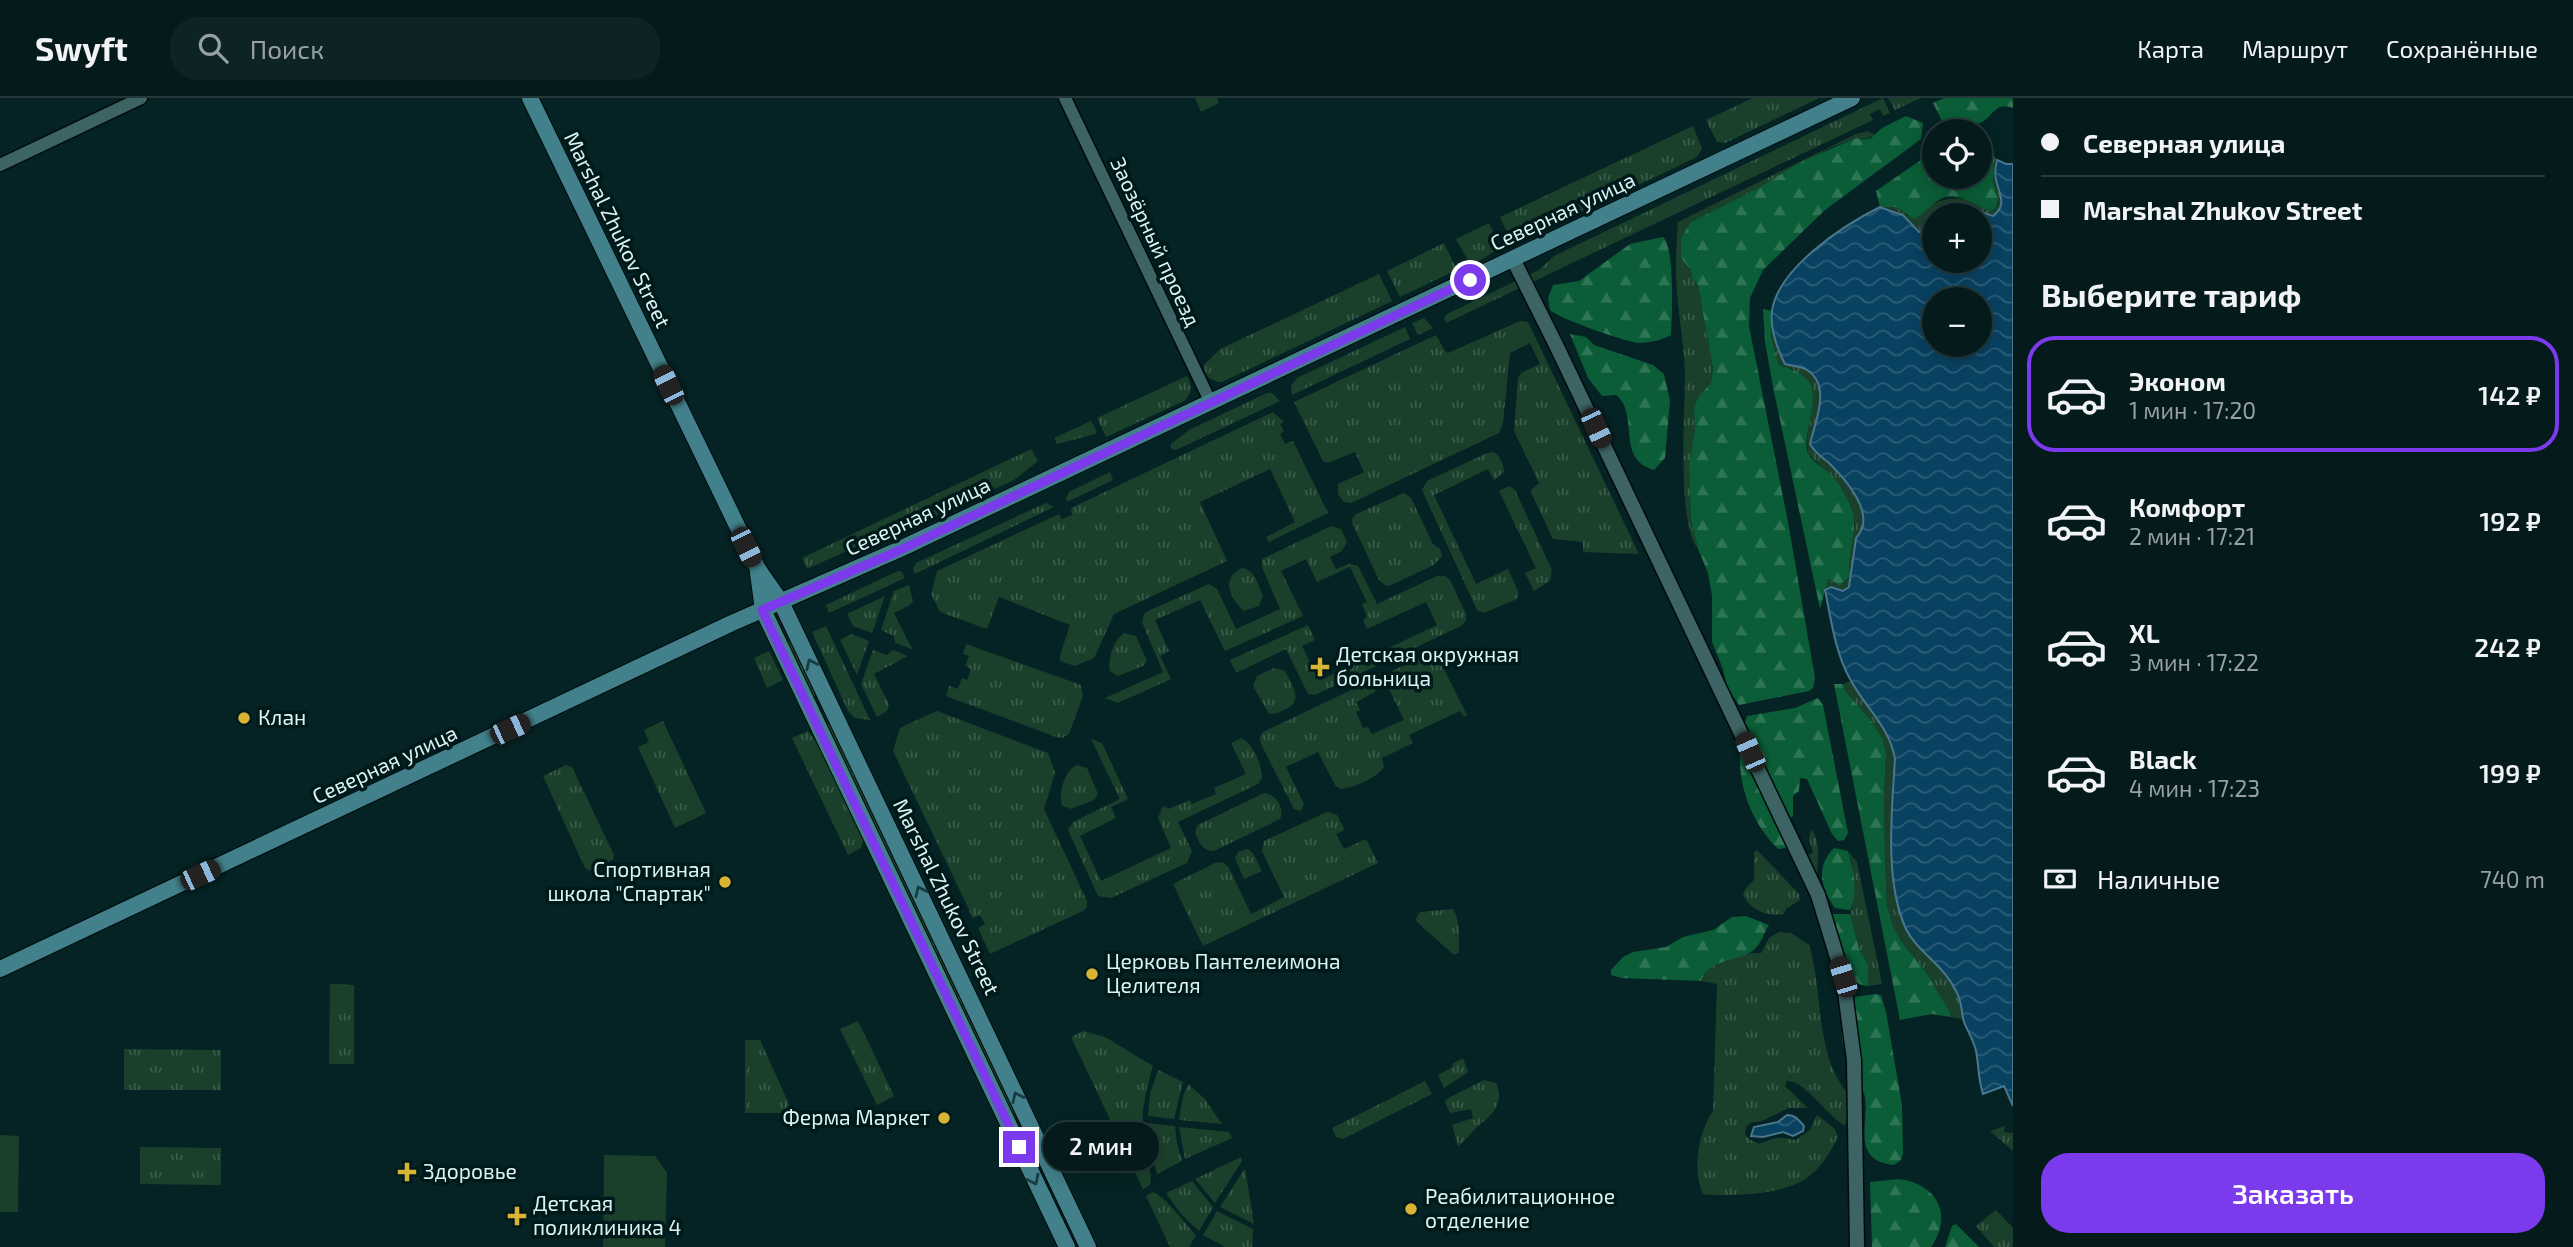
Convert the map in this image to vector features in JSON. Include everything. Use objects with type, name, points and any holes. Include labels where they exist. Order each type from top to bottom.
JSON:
[{"type":"main road","name":"Marshal Zhukov Street","points":[[530,98],[758,569],[781,602],[1088,1247]]},
{"type":"main road","name":"Северная улица","points":[[0,969],[762,610],[898,551],[1852,98]]},
{"type":"main road","name":"Marshal Zhukov Street","points":[[758,569],[762,610],[1067,1247]]},
{"type":"main road","points":[[811,711],[829,702]]},
{"type":"street","points":[[0,165],[141,98]]},
{"type":"street","name":"Заозёрный проезд","points":[[1065,98],[1211,403]]},
{"type":"street","points":[[1513,259],[1558,347],[1818,895],[1843,977],[1854,1060],[1857,1247]]},
{"type":"green space","points":[[1195,98],[1217,98],[1219,103],[1201,112]]},
{"type":"green space","points":[[1753,98],[1819,98],[1725,143],[1717,142],[1706,120]]},
{"type":"green space","points":[[1883,98],[1890,113],[1883,116],[1880,109],[1870,114],[1873,120],[1446,323],[1444,318],[1447,314],[1539,270],[1554,256]]},
{"type":"green space","points":[[1888,98],[1921,98],[1895,110]]},
{"type":"green space","points":[[1944,98],[2013,98],[2013,108],[1998,108],[1985,119],[1941,119],[1933,103]]},
{"type":"green space","points":[[1906,116],[1922,123],[1921,139],[1825,210],[1763,270],[1750,298],[1749,326],[1788,522],[1815,678],[1813,688],[1809,691],[1739,705],[1727,687],[1712,642],[1712,596],[1708,573],[1698,549],[1691,519],[1689,465],[1695,430],[1694,408],[1699,396],[1711,383],[1713,368],[1698,285],[1681,258],[1681,238],[1691,222],[1755,190],[1803,161],[1856,138],[1871,138],[1882,128]]},
{"type":"green space","points":[[1693,126],[1702,149],[1697,157],[1519,242],[1511,240],[1500,217]]},
{"type":"green space","points":[[1868,131],[1875,135],[1863,140],[1856,138],[1828,149],[1691,222],[1681,258],[1698,285],[1713,368],[1711,383],[1694,408],[1695,430],[1689,465],[1691,519],[1698,549],[1691,536],[1685,493],[1685,367],[1676,275],[1678,222],[1856,134]]},
{"type":"green space","points":[[1992,156],[1995,157],[1993,181],[1998,198],[1992,210],[1992,203],[1973,203],[1951,196],[1935,203],[1922,203],[1922,214],[1914,219],[1896,207],[1880,207],[1876,191],[1922,159],[1922,189],[1992,189]]},
{"type":"green space","points":[[1995,157],[1995,178],[2001,201],[2000,209],[1993,216],[1992,204],[1998,198],[1993,181]]},
{"type":"green space","points":[[1947,199],[1966,199],[1976,203],[1935,203]]},
{"type":"green space","points":[[1880,207],[1896,207],[1908,216],[1922,209],[1922,231],[1915,228],[1899,212]]},
{"type":"green space","points":[[1489,223],[1498,243],[1497,250],[1477,262],[1469,262],[1456,239]]},
{"type":"green space","points":[[1663,237],[1667,243],[1671,267],[1671,335],[1639,343],[1578,324],[1550,310],[1548,298],[1553,285],[1579,281],[1630,244]]},
{"type":"green space","points":[[1444,243],[1455,266],[1454,271],[1400,297],[1387,271]]},
{"type":"green space","points":[[1379,274],[1392,301],[1222,382],[1212,380],[1207,375],[1204,365],[1220,349]]},
{"type":"green space","points":[[1763,309],[1772,311],[1771,337],[1779,365],[1803,375],[1812,389],[1806,442],[1808,453],[1837,482],[1853,515],[1850,576],[1839,586],[1828,579],[1820,609],[1773,387],[1765,342]]},
{"type":"green space","points":[[1772,311],[1777,350],[1792,366],[1806,370],[1819,386],[1819,409],[1810,444],[1860,502],[1864,521],[1849,587],[1844,591],[1831,587],[1825,590],[1827,579],[1835,582],[1850,576],[1851,539],[1855,526],[1852,509],[1843,490],[1808,453],[1812,401],[1793,369],[1779,365],[1771,337]]},
{"type":"green space","points":[[1424,318],[1433,328],[1418,335],[1412,323]]},
{"type":"green space","points":[[1520,321],[1528,322],[1639,554],[1583,552],[1583,542],[1553,539],[1531,493],[1539,483],[1514,431],[1518,378],[1521,373],[1540,364],[1530,343],[1510,353],[1503,423],[1499,433],[1351,503],[1344,502],[1338,494],[1338,484],[1364,472],[1355,452],[1328,463],[1323,461],[1294,402],[1436,335],[1448,353]]},
{"type":"green space","points":[[1405,327],[1410,339],[1292,395],[1291,386],[1297,378]]},
{"type":"green space","points":[[1570,334],[1586,337],[1594,345],[1653,365],[1664,374],[1670,401],[1665,458],[1654,470],[1642,464],[1635,456],[1623,403],[1616,395],[1602,396],[1588,378]]},
{"type":"green space","points":[[1187,376],[1191,389],[1184,401],[1106,437],[1097,418]]},
{"type":"green space","points":[[1272,393],[1280,401],[1176,450],[1171,449],[1171,444],[1189,430]]},
{"type":"green space","points":[[1273,412],[1284,422],[1280,424],[1284,431],[1280,434],[1285,444],[1293,441],[1328,513],[1269,542],[1266,537],[1295,522],[1270,469],[1200,502],[1227,561],[1114,614],[1094,658],[1075,666],[1060,661],[1070,625],[999,597],[987,629],[940,612],[931,594],[937,571],[1059,514],[1062,519],[1072,515],[1071,508]]},
{"type":"green space","points":[[1091,421],[1097,432],[1095,434],[1057,444],[1054,438]]},
{"type":"green space","points":[[1031,449],[1038,461],[1014,480],[913,526],[884,534],[807,569],[802,558]]},
{"type":"green space","points":[[1494,452],[1501,461],[1504,472],[1494,480],[1488,469],[1434,495],[1476,584],[1508,569],[1518,591],[1515,600],[1484,613],[1477,610],[1422,490],[1427,481]]},
{"type":"green space","points":[[1110,472],[1113,480],[1067,502],[1069,492]]},
{"type":"green space","points":[[1509,486],[1515,490],[1552,570],[1550,581],[1534,591],[1525,573],[1536,568],[1499,491]]},
{"type":"green space","points":[[1404,493],[1411,498],[1433,544],[1440,549],[1442,556],[1434,565],[1386,586],[1379,580],[1352,519],[1356,514]]},
{"type":"green space","points":[[1046,503],[1054,507],[915,574],[913,569],[916,563]]},
{"type":"green space","points":[[1331,526],[1341,529],[1347,542],[1342,551],[1330,557],[1336,569],[1349,564],[1358,566],[1377,604],[1437,576],[1445,576],[1450,580],[1466,614],[1466,621],[1461,626],[1315,695],[1308,694],[1286,649],[1236,673],[1230,660],[1308,625],[1315,640],[1302,646],[1319,681],[1437,625],[1426,602],[1367,629],[1363,620],[1367,617],[1362,604],[1367,602],[1350,567],[1317,582],[1306,559],[1281,571],[1303,616],[1225,651],[1200,600],[1155,620],[1169,651],[1160,656],[1171,679],[1118,703],[1105,698],[1163,672],[1142,622],[1144,614],[1209,584],[1217,589],[1236,629],[1280,609],[1262,567],[1262,559]]},
{"type":"green space","points":[[1242,568],[1253,575],[1263,596],[1259,606],[1244,611],[1234,600],[1229,583],[1235,572]]},
{"type":"green space","points":[[898,571],[902,572],[905,578],[829,613],[826,605]]},
{"type":"green space","points":[[909,585],[913,601],[894,613],[912,649],[895,643],[894,636],[881,630],[894,591]]},
{"type":"green space","points":[[885,596],[872,633],[853,626],[847,614]]},
{"type":"green space","points":[[826,626],[870,720],[855,718],[848,711],[812,632]]},
{"type":"green space","points":[[1124,633],[1136,636],[1147,661],[1143,666],[1118,676],[1110,671],[1110,656],[1114,645]]},
{"type":"green space","points":[[851,634],[869,641],[857,675],[840,640]]},
{"type":"green space","points":[[792,641],[818,694],[813,697],[787,643]]},
{"type":"green space","points":[[966,644],[1081,685],[1083,696],[1069,734],[1062,738],[1056,737],[946,696],[949,686],[958,689],[962,678],[967,680],[971,669],[965,666],[969,656],[963,654]]},
{"type":"green space","points":[[873,650],[887,655],[893,650],[908,656],[874,674],[889,704],[887,711],[877,717],[861,684]]},
{"type":"green space","points":[[769,651],[783,680],[767,688],[754,658]]},
{"type":"green space","points":[[1435,651],[1467,715],[1464,717],[1460,711],[1409,735],[1413,743],[1382,758],[1384,767],[1381,771],[1351,787],[1340,789],[1335,785],[1318,752],[1286,767],[1304,804],[1301,811],[1294,809],[1261,744],[1260,737],[1263,732],[1370,681],[1376,686],[1375,692],[1356,702],[1360,710],[1356,712],[1363,728],[1368,727],[1372,734],[1404,720],[1387,685],[1386,677],[1390,672]]},
{"type":"green space","points":[[1274,668],[1285,671],[1295,697],[1291,706],[1269,714],[1253,686],[1257,676]]},
{"type":"green space","points":[[1851,681],[1883,728],[1895,759],[1891,846],[1895,891],[1900,912],[1913,940],[1947,975],[1958,996],[1963,1019],[1950,1017],[1950,1012],[1927,974],[1901,941],[1893,926],[1887,906],[1885,863],[1886,755],[1863,712],[1846,692],[1843,684]]},
{"type":"green space","points":[[1834,684],[1843,684],[1846,692],[1872,722],[1883,740],[1886,755],[1884,793],[1887,906],[1901,941],[1927,974],[1950,1012],[1950,1017],[1932,1014],[1900,1020]]},
{"type":"green space","points":[[1818,698],[1823,705],[1848,833],[1844,840],[1838,841],[1832,834],[1807,779],[1800,778],[1799,791],[1793,796],[1793,815],[1786,823],[1791,847],[1778,849],[1756,820],[1743,787],[1740,770],[1742,734],[1747,716],[1795,708]]},
{"type":"green space","points":[[937,711],[1048,753],[1055,773],[1044,809],[1087,901],[1087,907],[1083,911],[990,954],[978,928],[985,924],[980,915],[973,918],[893,751],[900,728]]},
{"type":"green space","points":[[663,721],[706,813],[675,828],[638,747],[649,742],[644,730]]},
{"type":"green space","points":[[830,723],[1016,1113],[1012,1115],[826,725]]},
{"type":"green space","points":[[808,731],[824,753],[864,839],[861,848],[848,855],[792,738]]},
{"type":"green space","points":[[1241,738],[1256,755],[1262,778],[1258,784],[1178,822],[1192,851],[1187,863],[1111,898],[1098,896],[1068,830],[1073,822],[1120,799],[1091,739],[1102,743],[1128,799],[1111,807],[1116,818],[1080,836],[1101,881],[1171,848],[1158,818],[1162,808],[1165,806],[1168,809],[1190,800],[1192,804],[1216,794],[1214,788],[1246,774],[1231,743]]},
{"type":"green space","points":[[566,765],[572,767],[614,855],[612,860],[590,871],[585,868],[543,776]]},
{"type":"green space","points":[[1077,765],[1087,768],[1098,794],[1094,800],[1071,809],[1062,805],[1061,794],[1066,776]]},
{"type":"green space","points":[[1264,793],[1278,802],[1280,819],[1214,851],[1202,845],[1195,832],[1198,825]]},
{"type":"green space","points":[[1327,812],[1337,815],[1345,830],[1336,834],[1344,849],[1366,839],[1378,863],[1203,946],[1173,884],[1215,863],[1223,862],[1229,868],[1251,914],[1284,897],[1262,851],[1264,841]]},
{"type":"green space","points":[[1811,829],[1818,847],[1817,881],[1802,873],[1797,863],[1797,851],[1806,856],[1813,853],[1809,839]]},
{"type":"green space","points":[[1834,848],[1848,851],[1850,858],[1855,889],[1850,910],[1835,908],[1824,886],[1822,870]]},
{"type":"green space","points":[[1248,849],[1262,871],[1244,879],[1235,858],[1238,852]]},
{"type":"green space","points":[[1757,850],[1799,894],[1800,900],[1786,909],[1784,914],[1760,911],[1750,905],[1743,895],[1754,880],[1754,852]]},
{"type":"green space","points":[[1848,851],[1857,862],[1882,984],[1868,986],[1868,965],[1859,949],[1850,914],[1853,903],[1852,863]]},
{"type":"green space","points":[[1453,909],[1459,935],[1459,952],[1454,955],[1417,922],[1416,918],[1420,912]]},
{"type":"green space","points":[[1850,914],[1859,949],[1868,965],[1868,986],[1858,984],[1844,969],[1827,915]]},
{"type":"green space","points":[[1746,916],[1769,925],[1760,943],[1751,952],[1716,965],[1701,981],[1621,978],[1611,975],[1611,970],[1623,957],[1633,952],[1666,947],[1683,937],[1713,930],[1732,917]]},
{"type":"green space","points":[[1779,932],[1791,933],[1809,945],[1825,1043],[1838,1079],[1849,1095],[1848,1121],[1844,1125],[1801,1086],[1787,1081],[1785,1086],[1808,1108],[1789,1108],[1762,1121],[1750,1123],[1746,1127],[1745,1135],[1759,1143],[1780,1138],[1796,1140],[1810,1130],[1817,1115],[1834,1128],[1838,1136],[1823,1162],[1812,1174],[1791,1186],[1739,1195],[1703,1194],[1697,1163],[1700,1140],[1713,1111],[1717,984],[1701,981],[1711,968],[1726,959],[1761,953],[1769,938]]},
{"type":"green space","points":[[330,984],[354,985],[354,1064],[329,1064]]},
{"type":"green space","points":[[1881,995],[1886,1012],[1902,1105],[1903,1153],[1901,1160],[1894,1165],[1881,1162],[1867,1149],[1864,1092],[1847,1056],[1842,1037],[1844,1019],[1855,997]]},
{"type":"green space","points":[[858,1021],[894,1096],[877,1105],[840,1029]]},
{"type":"green space","points":[[1083,1031],[1105,1037],[1153,1066],[1145,1096],[1142,1127],[1151,1180],[1150,1185],[1143,1189],[1071,1037]]},
{"type":"green space","points":[[745,1040],[760,1040],[793,1113],[745,1113]]},
{"type":"green space","points":[[124,1049],[221,1050],[221,1090],[124,1090]]},
{"type":"green space","points":[[1463,1058],[1468,1072],[1444,1088],[1438,1075]]},
{"type":"green space","points":[[1158,1070],[1183,1082],[1174,1119],[1148,1116],[1150,1094]]},
{"type":"green space","points":[[1484,1080],[1496,1083],[1499,1097],[1496,1108],[1458,1146],[1452,1125],[1473,1118],[1471,1109],[1450,1113],[1445,1102]]},
{"type":"green space","points":[[1425,1081],[1432,1094],[1343,1139],[1336,1137],[1332,1128]]},
{"type":"green space","points":[[1188,1084],[1204,1098],[1222,1124],[1179,1120]]},
{"type":"green space","points":[[1147,1123],[1175,1126],[1182,1161],[1157,1174],[1149,1147]]},
{"type":"green space","points":[[2005,1126],[2004,1132],[2013,1133],[2013,1151],[1990,1131]]},
{"type":"green space","points":[[1179,1127],[1229,1132],[1232,1138],[1185,1159]]},
{"type":"green space","points":[[0,1135],[19,1136],[18,1212],[0,1212]]},
{"type":"green space","points":[[140,1147],[221,1148],[221,1185],[140,1184]]},
{"type":"green space","points":[[604,1155],[655,1156],[667,1173],[665,1247],[603,1247]]},
{"type":"green space","points":[[1241,1157],[1242,1161],[1215,1203],[1195,1179]]},
{"type":"green space","points":[[1245,1168],[1254,1224],[1220,1207]]},
{"type":"green space","points":[[1898,1179],[1922,1187],[1937,1202],[1941,1223],[1931,1247],[1872,1247],[1870,1182]]},
{"type":"green space","points":[[1192,1181],[1213,1207],[1199,1231],[1181,1214],[1166,1193]]},
{"type":"green space","points":[[1153,1192],[1169,1204],[1196,1235],[1189,1247],[1170,1247],[1146,1196]]},
{"type":"green space","points":[[1996,1210],[2013,1228],[2013,1247],[1994,1247],[1976,1226]]},
{"type":"green space","points":[[1217,1211],[1253,1229],[1252,1247],[1225,1247],[1203,1235]]},
{"type":"green space","points":[[1956,1224],[1979,1247],[1945,1247],[1952,1226]]},
{"type":"water","points":[[1997,160],[2013,164],[2013,1106],[2004,1086],[1983,1094],[1975,1047],[1964,1022],[1958,995],[1944,973],[1911,937],[1899,910],[1891,845],[1895,759],[1888,737],[1845,669],[1834,635],[1825,590],[1831,587],[1843,591],[1849,587],[1856,538],[1862,529],[1862,509],[1851,488],[1810,444],[1820,405],[1819,385],[1807,370],[1785,364],[1772,324],[1772,311],[1777,295],[1799,264],[1832,236],[1880,207],[1903,215],[1919,232],[1922,232],[1922,273],[1992,273],[1992,216],[2000,209],[2001,201],[1995,172]]},
{"type":"water","points":[[1787,1115],[1799,1120],[1804,1126],[1803,1131],[1793,1136],[1783,1132],[1763,1137],[1751,1136],[1754,1127],[1778,1122]]},
{"type":"place","name":"Детская окружная больница","points":[[1320,667]]},
{"type":"place","name":"Клан","points":[[244,718]]},
{"type":"place","name":"Спортивная школа \"Спартак\"","points":[[725,882]]},
{"type":"place","name":"Церковь Пантелеимона Целителя","points":[[1092,974]]},
{"type":"place","name":"Ферма Маркет","points":[[944,1118]]},
{"type":"place","name":"Здоровье","points":[[407,1172]]},
{"type":"place","name":"Реабилитационное отделение","points":[[1411,1209]]},
{"type":"place","name":"Детская поликлиника 4","points":[[517,1216]]},
{"type":"route","points":[[1019,1147],[762,610],[898,551],[1470,280]]}]
